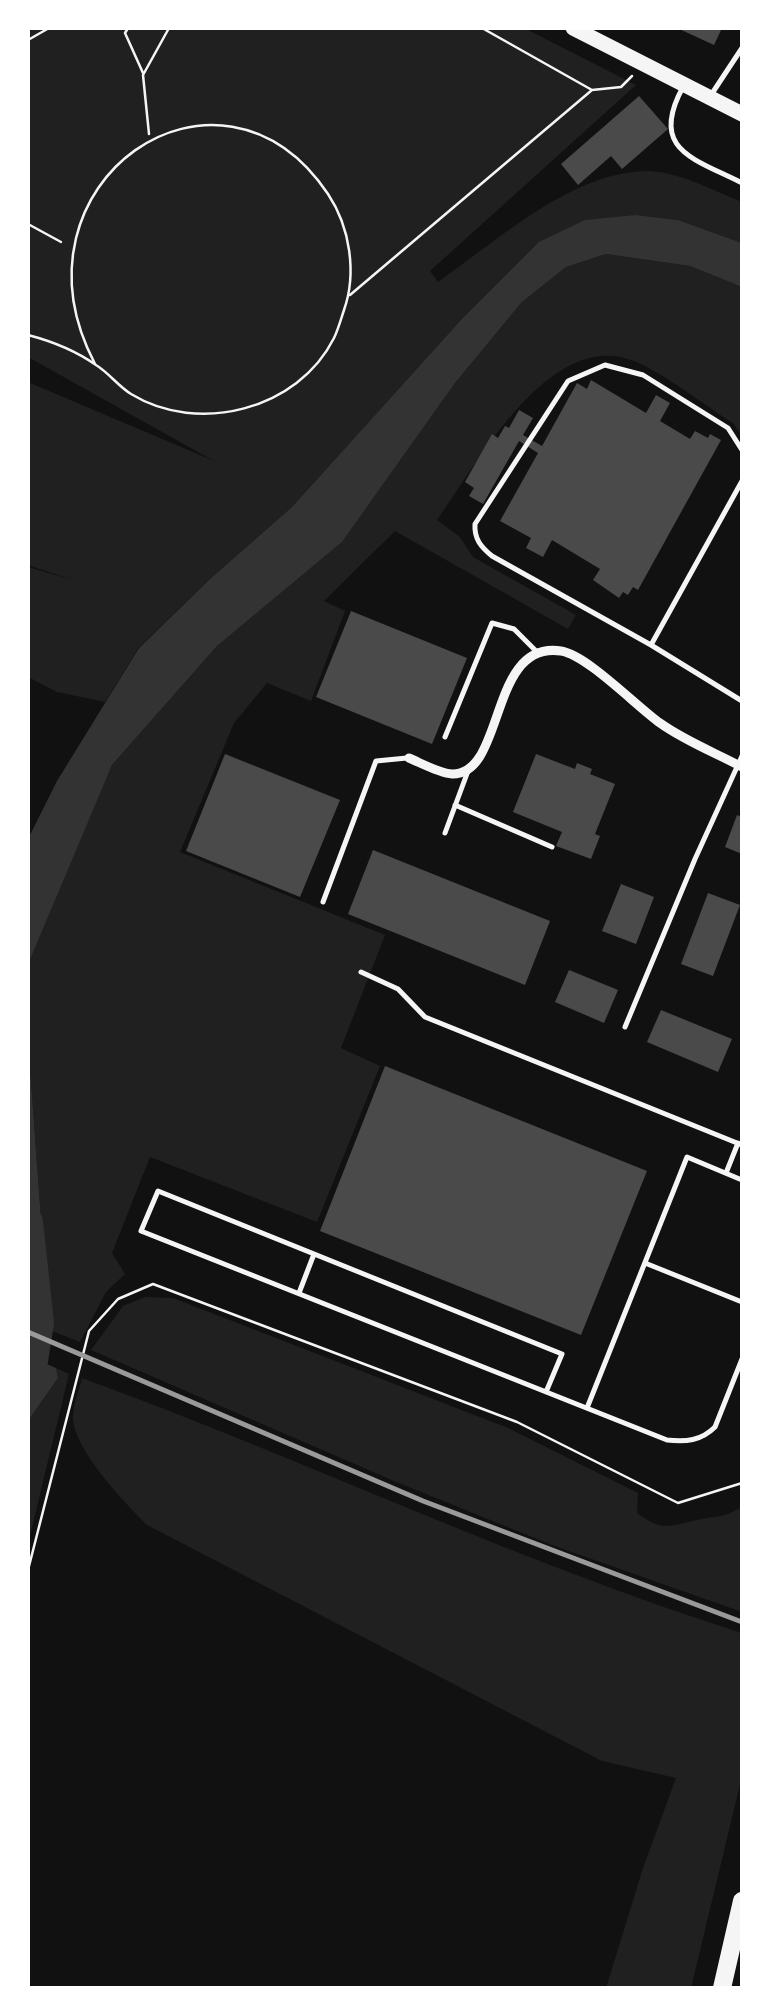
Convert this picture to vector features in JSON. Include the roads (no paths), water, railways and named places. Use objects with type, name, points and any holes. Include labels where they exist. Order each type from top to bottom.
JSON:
[{"type":"highway","points":[[573,28],[742,114]]},
{"type":"highway","points":[[722,1988],[742,1901]]},
{"type":"street","points":[[409,758],[451,774],[468,771],[481,757],[510,680],[538,654],[559,650],[577,657],[663,726],[741,763]]},
{"type":"lane","points":[[710,98],[742,48]]},
{"type":"lane","points":[[684,84],[671,109],[671,134],[678,150],[740,182]]},
{"type":"lane","points":[[742,450],[728,428],[643,375],[604,365],[568,381],[475,524],[474,534],[482,549],[492,556],[742,701]]},
{"type":"lane","points":[[651,645],[742,482]]},
{"type":"lane","points":[[445,738],[492,623],[514,629],[538,654]]},
{"type":"lane","points":[[323,902],[376,761],[409,758]]},
{"type":"lane","points":[[626,1027],[694,859],[741,763]]},
{"type":"lane","points":[[445,833],[468,771]]},
{"type":"lane","points":[[456,805],[552,847]]},
{"type":"lane","points":[[361,972],[398,989],[424,1016],[740,1144],[726,1173]]},
{"type":"lane","points":[[586,1408],[687,1157],[742,1180]]},
{"type":"lane","points":[[546,1392],[562,1354],[158,1191],[141,1231],[299,1292],[546,1392],[667,1440],[686,1442],[707,1434],[715,1426],[742,1359]]},
{"type":"lane","points":[[299,1292],[314,1254]]},
{"type":"lane","points":[[645,1262],[742,1302]]},
{"type":"waterway","points":[[28,1222],[39,1323],[28,1392]]},
{"type":"railway","points":[[28,1332],[423,1501],[742,1622]]}]
